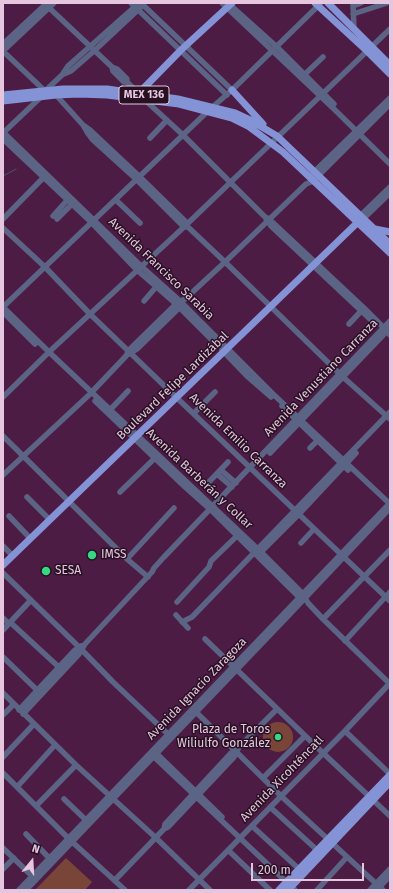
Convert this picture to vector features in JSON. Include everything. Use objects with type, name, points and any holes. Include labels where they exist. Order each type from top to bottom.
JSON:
[{"type":"main road","points":[[328,3],[354,29],[390,74]]},
{"type":"main road","points":[[138,94],[228,4]]},
{"type":"main road","points":[[318,4],[330,16],[390,65]]},
{"type":"main road","points":[[330,16],[335,11]]},
{"type":"main road","name":"MEX 136","points":[[3,95],[44,93],[88,88],[107,89],[178,99],[211,109],[243,123],[271,142],[370,230]]},
{"type":"main road","points":[[230,92],[269,130]]},
{"type":"main road","name":"MEX 136","points":[[3,101],[44,93],[56,95],[107,95],[235,113],[269,130],[277,136],[312,178]]},
{"type":"main road","name":"Boulevard Felipe Lardizábal","points":[[3,560],[68,500],[359,219]]},
{"type":"main road","points":[[370,230],[390,232]]},
{"type":"main road","points":[[370,230],[380,235],[390,237]]},
{"type":"main road","points":[[370,230],[390,253]]},
{"type":"main road","points":[[380,235],[390,244]]},
{"type":"main road","name":"Boulevard Felipe Lardizábal","points":[[3,565],[47,517],[68,500]]},
{"type":"main road","points":[[279,890],[290,887],[330,841],[371,798],[390,774]]},
{"type":"main road","points":[[371,798],[390,782]]},
{"type":"main road","points":[[290,887],[299,869],[317,850],[330,841]]},
{"type":"street","points":[[44,93],[4,50],[14,36],[46,5],[54,3]]},
{"type":"street","points":[[354,29],[353,5],[361,3]]},
{"type":"street","points":[[353,14],[387,3]]},
{"type":"street","points":[[228,4],[322,94],[381,153],[390,164]]},
{"type":"street","points":[[3,307],[230,92],[318,4]]},
{"type":"street","points":[[46,5],[112,67],[113,71],[124,82],[127,82],[138,94],[184,135],[229,182],[342,291],[387,331]]},
{"type":"street","points":[[3,133],[62,75],[71,71],[139,5],[230,92]]},
{"type":"street","points":[[3,397],[139,268],[186,226],[229,182],[390,29]]},
{"type":"street","points":[[303,76],[323,57]]},
{"type":"street","points":[[56,95],[93,140],[138,179],[341,375],[388,417],[258,552],[192,617],[182,622]]},
{"type":"street","points":[[3,475],[90,394],[165,318],[339,152],[383,108],[390,98]]},
{"type":"street","points":[[383,108],[390,104]]},
{"type":"street","points":[[150,138],[167,120]]},
{"type":"street","name":"Avenida Francisco Sarabia","points":[[3,133],[44,176]]},
{"type":"street","name":"Avenida Francisco Sarabia","points":[[3,139],[94,222],[156,287],[181,303]]},
{"type":"street","points":[[381,153],[390,158]]},
{"type":"street","points":[[3,219],[44,176]]},
{"type":"street","name":"Boulevard Felipe Lardizábal","points":[[359,219],[390,187]]},
{"type":"street","name":"Boulevard Felipe Lardizábal","points":[[359,219],[390,193]]},
{"type":"street","points":[[55,217],[71,200]]},
{"type":"street","points":[[116,200],[140,223]]},
{"type":"street","name":"Avenida Emilio Carranza","points":[[3,228],[45,267],[129,353],[252,468],[390,601]]},
{"type":"street","name":"Avenida Francisco Sarabia","points":[[139,268],[181,303],[248,377],[272,395],[389,506]]},
{"type":"street","points":[[144,301],[156,287]]},
{"type":"street","name":"Avenida Barberán y Collar","points":[[3,307],[47,354],[68,372],[186,486],[213,509],[258,552],[345,641],[390,683]]},
{"type":"street","points":[[349,324],[363,309]]},
{"type":"street","name":"Avenida Barberán y Collar","points":[[3,312],[26,332]]},
{"type":"street","name":"Avenida Venustiano Carranza","points":[[21,712],[37,691],[82,647],[150,575],[154,568],[274,446],[362,353],[387,331],[390,321]]},
{"type":"street","points":[[109,411],[128,391]]},
{"type":"street","points":[[194,413],[215,392]]},
{"type":"street","points":[[3,436],[127,559],[150,575]]},
{"type":"street","points":[[310,448],[319,439]]},
{"type":"street","points":[[120,492],[156,457]]},
{"type":"street","points":[[208,483],[228,462]]},
{"type":"street","name":"Avenida Venustiano Carranza","points":[[213,509],[234,485],[252,468]]},
{"type":"street","points":[[219,472],[234,485]]},
{"type":"street","points":[[27,497],[47,517]]},
{"type":"street","name":"Avenida Ignacio Zaragoza","points":[[19,890],[34,878],[52,860],[153,753],[304,598],[389,506]]},
{"type":"street","points":[[127,559],[174,508]]},
{"type":"street","points":[[9,516],[31,534]]},
{"type":"street","points":[[301,543],[314,529]]},
{"type":"street","points":[[177,602],[209,567],[211,561],[238,534]]},
{"type":"street","points":[[3,546],[10,553]]},
{"type":"street","points":[[324,619],[390,550]]},
{"type":"street","points":[[3,573],[82,647],[114,682],[170,736]]},
{"type":"street","points":[[345,641],[390,592]]},
{"type":"street","points":[[3,630],[31,600]]},
{"type":"street","points":[[176,615],[188,628]]},
{"type":"street","points":[[3,618],[61,669]]},
{"type":"street","points":[[206,639],[305,736],[390,816]]},
{"type":"street","points":[[3,657],[42,695]]},
{"type":"street","name":"Avenida Venustiano Carranza","points":[[21,712],[42,695],[61,669]]},
{"type":"street","name":"Avenida Xicohténcatl","points":[[189,890],[390,683]]},
{"type":"street","points":[[3,694],[76,765],[155,837],[210,890]]},
{"type":"street","points":[[3,715],[14,704]]},
{"type":"street","points":[[115,880],[164,829],[165,824],[181,810],[277,709]]},
{"type":"street","points":[[195,711],[237,750],[281,796],[379,888]]},
{"type":"street","points":[[3,757],[34,724]]},
{"type":"street","points":[[345,731],[390,774]]},
{"type":"street","points":[[263,778],[305,736]]},
{"type":"street","points":[[17,787],[55,745]]},
{"type":"street","points":[[153,753],[290,887]]},
{"type":"street","points":[[36,806],[76,765]]},
{"type":"street","points":[[3,773],[70,840],[125,890]]},
{"type":"street","points":[[64,799],[88,822]]},
{"type":"street","points":[[270,807],[317,850]]},
{"type":"street","points":[[252,826],[299,869]]},
{"type":"street","points":[[26,834],[52,860]]},
{"type":"street","points":[[3,848],[34,878]]},
{"type":"street","points":[[228,850],[270,890]]},
{"type":"street","points":[[317,890],[347,857]]},
{"type":"street","points":[[3,869],[14,858]]},
{"type":"street","points":[[379,888],[390,870]]},
{"type":"street","points":[[370,890],[379,888],[390,876]]},
{"type":"street","name":"Avenida Ignacio Zaragoza","points":[[26,890],[34,878]]},
{"type":"shaded area","name":"Plaza de Toros Wiliulfo González","points":[[278,722],[289,726],[293,737],[289,748],[278,752],[267,748],[263,737],[267,726]]},
{"type":"shaded area","points":[[66,858],[92,882],[85,890],[35,890]]},
{"type":"waterway","points":[[3,176],[16,169]]},
{"type":"place","name":"IMSS","points":[[92,555]]},
{"type":"place","name":"SESA","points":[[46,571]]},
{"type":"place","name":"Plaza de Toros Wiliulfo González","points":[[278,737]]}]
